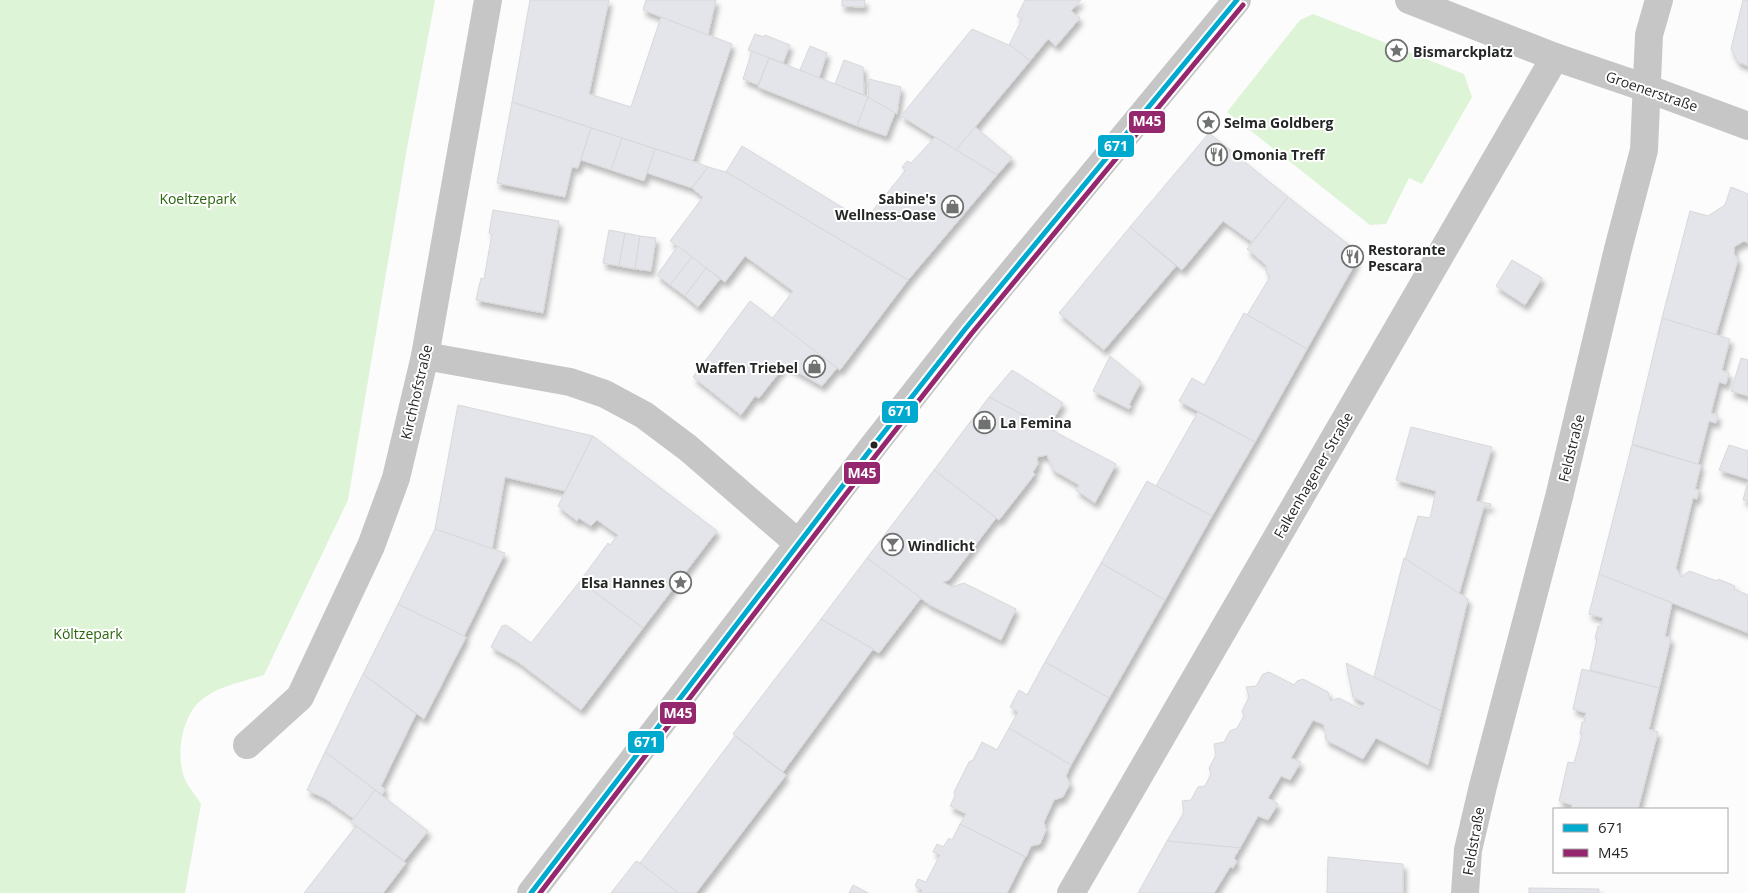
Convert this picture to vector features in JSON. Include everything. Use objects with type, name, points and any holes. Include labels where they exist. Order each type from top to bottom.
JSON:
[{"type":"street","name":"Kirchhofstraße","points":[[247,745],[300,697],[340,616],[371,546],[396,478],[425,356],[488,0]]},
{"type":"street","points":[[531,893],[798,543],[966,328],[1237,0]]},
{"type":"street","points":[[1409,0],[1555,58]]},
{"type":"street","name":"Feldstraße","points":[[1465,893],[1468,850],[1483,786],[1559,497],[1618,249],[1644,150],[1649,36],[1658,0]]},
{"type":"street","name":"Groenerstraße","points":[[1555,58],[1646,88],[1748,126]]},
{"type":"street","name":"Falkenhagener Straße","points":[[1072,893],[1555,58]]},
{"type":"street","points":[[425,356],[570,382],[605,394],[644,416],[688,448],[798,543]]},
{"type":"green space","name":"Koeltzepark","points":[[0,0],[435,0],[407,148],[348,500],[264,675],[213,692],[199,702],[188,718],[182,740],[181,762],[186,782],[201,804],[185,893],[0,893]]},
{"type":"green space","points":[[1313,14],[1464,74],[1472,97],[1422,184],[1409,178],[1386,224],[1370,225],[1227,112],[1300,20]]},
{"type":"building","points":[[530,0],[609,0],[589,94],[631,107],[661,17],[732,44],[693,161],[512,102]]},
{"type":"building","points":[[646,0],[716,0],[708,35],[643,10]]},
{"type":"building","points":[[842,0],[865,0],[864,7],[842,6]]},
{"type":"building","points":[[1025,0],[1081,0],[1071,11],[1080,18],[1056,46],[1048,39],[1030,61],[1009,45],[1022,19],[1017,16]]},
{"type":"building","points":[[1743,0],[1748,0],[1748,66],[1738,62],[1731,49]]},
{"type":"building","points":[[972,29],[1013,47],[1030,61],[956,150],[901,116]]},
{"type":"building","points":[[755,34],[764,37],[765,35],[790,45],[783,63],[748,50]]},
{"type":"building","points":[[810,46],[827,53],[819,78],[800,70]]},
{"type":"building","points":[[752,51],[769,58],[758,85],[743,79]]},
{"type":"building","points":[[769,58],[868,97],[857,126],[758,87]]},
{"type":"building","points":[[844,60],[863,67],[864,95],[835,84]]},
{"type":"building","points":[[869,79],[901,87],[897,114],[868,97]]},
{"type":"building","points":[[868,97],[895,113],[886,136],[857,126]]},
{"type":"building","points":[[512,102],[591,128],[578,168],[572,167],[565,197],[497,183]]},
{"type":"building","points":[[975,127],[1012,158],[997,175],[956,150]]},
{"type":"building","points":[[591,128],[622,138],[611,170],[581,160]]},
{"type":"building","points":[[1209,133],[1288,197],[1252,242],[1223,221],[1182,270],[1130,227]]},
{"type":"building","points":[[935,137],[997,175],[908,280],[726,172],[742,146],[858,217],[860,221],[869,219],[869,215],[905,171],[902,167],[907,161],[911,163]]},
{"type":"building","points":[[622,138],[655,149],[644,181],[611,170]]},
{"type":"building","points":[[655,149],[708,167],[692,188],[647,173]]},
{"type":"building","points":[[708,167],[726,172],[908,280],[840,370],[772,319],[793,291],[745,256],[725,282],[670,241],[703,197],[692,188]]},
{"type":"building","points":[[1731,187],[1748,194],[1748,243],[1744,241],[1734,247],[1734,254],[1738,260],[1716,335],[1662,318],[1690,211],[1708,216],[1725,205]]},
{"type":"building","points":[[1288,197],[1353,248],[1356,262],[1307,349],[1247,315],[1270,277],[1267,274],[1266,265],[1247,249]]},
{"type":"building","points":[[493,210],[559,221],[543,313],[476,300],[481,278],[484,279],[492,234],[489,233]]},
{"type":"building","points":[[1130,227],[1176,266],[1104,350],[1059,313]]},
{"type":"building","points":[[609,230],[625,233],[619,266],[603,263]]},
{"type":"building","points":[[625,233],[640,236],[635,269],[619,266]]},
{"type":"building","points":[[640,236],[656,238],[651,271],[635,269]]},
{"type":"building","points":[[678,246],[692,257],[670,285],[657,275]]},
{"type":"building","points":[[692,257],[706,268],[685,296],[670,285]]},
{"type":"building","points":[[1512,260],[1542,278],[1525,305],[1496,286]]},
{"type":"building","points":[[706,268],[720,279],[698,307],[685,296]]},
{"type":"building","points":[[750,301],[837,368],[822,386],[785,365],[759,398],[755,396],[741,415],[693,377]]},
{"type":"building","points":[[1244,313],[1307,349],[1255,442],[1179,401],[1192,378],[1204,385]]},
{"type":"building","points":[[1662,318],[1730,339],[1722,370],[1729,373],[1726,384],[1719,382],[1711,413],[1718,415],[1716,423],[1709,421],[1698,464],[1632,444]]},
{"type":"building","points":[[1110,356],[1141,382],[1129,405],[1131,406],[1129,409],[1093,391]]},
{"type":"building","points":[[1741,358],[1748,360],[1748,396],[1731,391]]},
{"type":"building","points":[[1012,370],[1063,403],[1048,428],[989,397]]},
{"type":"building","points":[[989,397],[1116,464],[1095,503],[1076,490],[1079,485],[1053,470],[1047,455],[1037,457],[1038,464],[1033,472],[1035,474],[999,520],[934,470]]},
{"type":"building","points":[[458,405],[593,436],[565,491],[505,477],[492,549],[435,529]]},
{"type":"building","points":[[1198,412],[1255,442],[1212,516],[1156,486]]},
{"type":"building","points":[[1411,427],[1492,447],[1476,501],[1491,504],[1490,507],[1484,506],[1459,594],[1405,560],[1418,516],[1430,518],[1436,491],[1396,480]]},
{"type":"building","points":[[593,436],[717,531],[643,628],[580,581],[608,543],[610,545],[618,535],[597,520],[591,526],[579,518],[577,521],[558,506]]},
{"type":"building","points":[[1632,445],[1701,465],[1695,489],[1699,490],[1697,499],[1693,498],[1676,568],[1681,577],[1689,571],[1717,581],[1718,579],[1735,586],[1734,589],[1748,595],[1748,633],[1599,574]]},
{"type":"building","points":[[1729,445],[1748,451],[1748,479],[1719,470]]},
{"type":"building","points":[[934,470],[996,518],[949,580],[943,582],[951,587],[964,583],[1016,609],[1001,640],[930,605],[867,558]]},
{"type":"building","points":[[1147,481],[1212,516],[1165,600],[1101,563]]},
{"type":"building","points":[[1748,481],[1748,501],[1743,500]]},
{"type":"building","points":[[435,529],[505,553],[464,636],[398,604]]},
{"type":"building","points":[[867,558],[921,598],[879,653],[821,619]]},
{"type":"building","points":[[1404,558],[1468,599],[1441,711],[1374,677]]},
{"type":"building","points":[[1101,563],[1165,600],[1109,698],[1045,662]]},
{"type":"building","points":[[1599,574],[1672,603],[1665,636],[1671,638],[1659,688],[1590,670],[1598,626],[1601,627],[1603,618],[1589,614]]},
{"type":"building","points":[[580,581],[643,628],[581,710],[518,662],[491,647],[502,626],[506,625],[531,643]]},
{"type":"building","points":[[398,604],[466,637],[424,719],[363,674]]},
{"type":"building","points":[[821,619],[873,649],[783,772],[733,734]]},
{"type":"building","points":[[1045,662],[1109,698],[1071,765],[1009,728],[1018,712],[1010,707],[1019,690],[1027,695]]},
{"type":"building","points":[[1346,663],[1441,711],[1428,765],[1376,738],[1363,759],[1326,740],[1324,725],[1313,720],[1291,758],[1301,762],[1290,780],[1281,776],[1268,798],[1278,804],[1268,820],[1258,816],[1240,848],[1167,841],[1184,812],[1182,801],[1191,800],[1198,787],[1205,786],[1211,774],[1209,768],[1216,755],[1214,744],[1224,742],[1230,731],[1237,728],[1244,716],[1242,711],[1249,697],[1246,687],[1256,686],[1263,674],[1269,672],[1294,685],[1297,681],[1303,679],[1328,692],[1330,701],[1339,698],[1360,709],[1365,703],[1353,697]]},
{"type":"building","points":[[1582,669],[1659,688],[1649,729],[1658,732],[1638,808],[1571,808],[1572,805],[1559,801],[1568,762],[1574,763],[1582,734],[1580,734],[1582,722],[1584,722],[1586,713],[1573,709]]},
{"type":"building","points":[[363,674],[416,714],[381,786],[385,789],[382,795],[325,752]]},
{"type":"building","points":[[1009,728],[1071,765],[1066,776],[1070,784],[1063,797],[1054,800],[1044,822],[1046,830],[1040,844],[1031,846],[1026,857],[960,824],[966,814],[950,806],[955,796],[954,792],[969,762],[973,760],[982,742],[997,750]]},
{"type":"building","points":[[735,736],[786,775],[696,893],[678,893],[640,863]]},
{"type":"building","points":[[325,752],[375,790],[354,819],[326,799],[307,790]]},
{"type":"building","points":[[375,790],[428,831],[404,861],[351,822]]},
{"type":"building","points":[[960,824],[1025,857],[1007,893],[921,893],[922,890],[915,886],[918,879],[926,882],[940,855],[933,852],[937,844],[943,847],[949,838],[952,840]]},
{"type":"building","points":[[356,826],[406,863],[383,893],[304,893]]},
{"type":"building","points":[[1167,841],[1240,848],[1234,858],[1237,861],[1233,868],[1230,867],[1214,893],[1138,893]]},
{"type":"building","points":[[1328,857],[1403,864],[1403,893],[1327,893]]},
{"type":"building","points":[[636,861],[640,863],[678,893],[611,893]]},
{"type":"building","points":[[853,885],[868,893],[849,893]]},
{"type":"building","points":[[1529,888],[1599,889],[1599,893],[1529,893]]},
{"type":"transit line","name":"671","points":[[531,893],[874,445],[966,328],[1237,0]]},
{"type":"transit line","name":"M45","points":[[540,893],[972,333],[1243,5]]},
{"type":"place","name":"Bismarckplatz","points":[[1397,51]]},
{"type":"place","name":"Selma Goldberg","points":[[1208,122]]},
{"type":"place","name":"Omonia Treff","points":[[1216,154]]},
{"type":"place","name":"Sabine's Wellness-Oase","points":[[952,206]]},
{"type":"place","name":"Restorante Pescara","points":[[1352,257]]},
{"type":"place","name":"Waffen Triebel","points":[[814,367]]},
{"type":"place","name":"La Femina","points":[[984,422]]},
{"type":"place","name":"Windlicht","points":[[892,545]]},
{"type":"place","name":"Elsa Hannes","points":[[681,582]]},
{"type":"park label","name":"Költzepark","points":[[88,633]]}]
